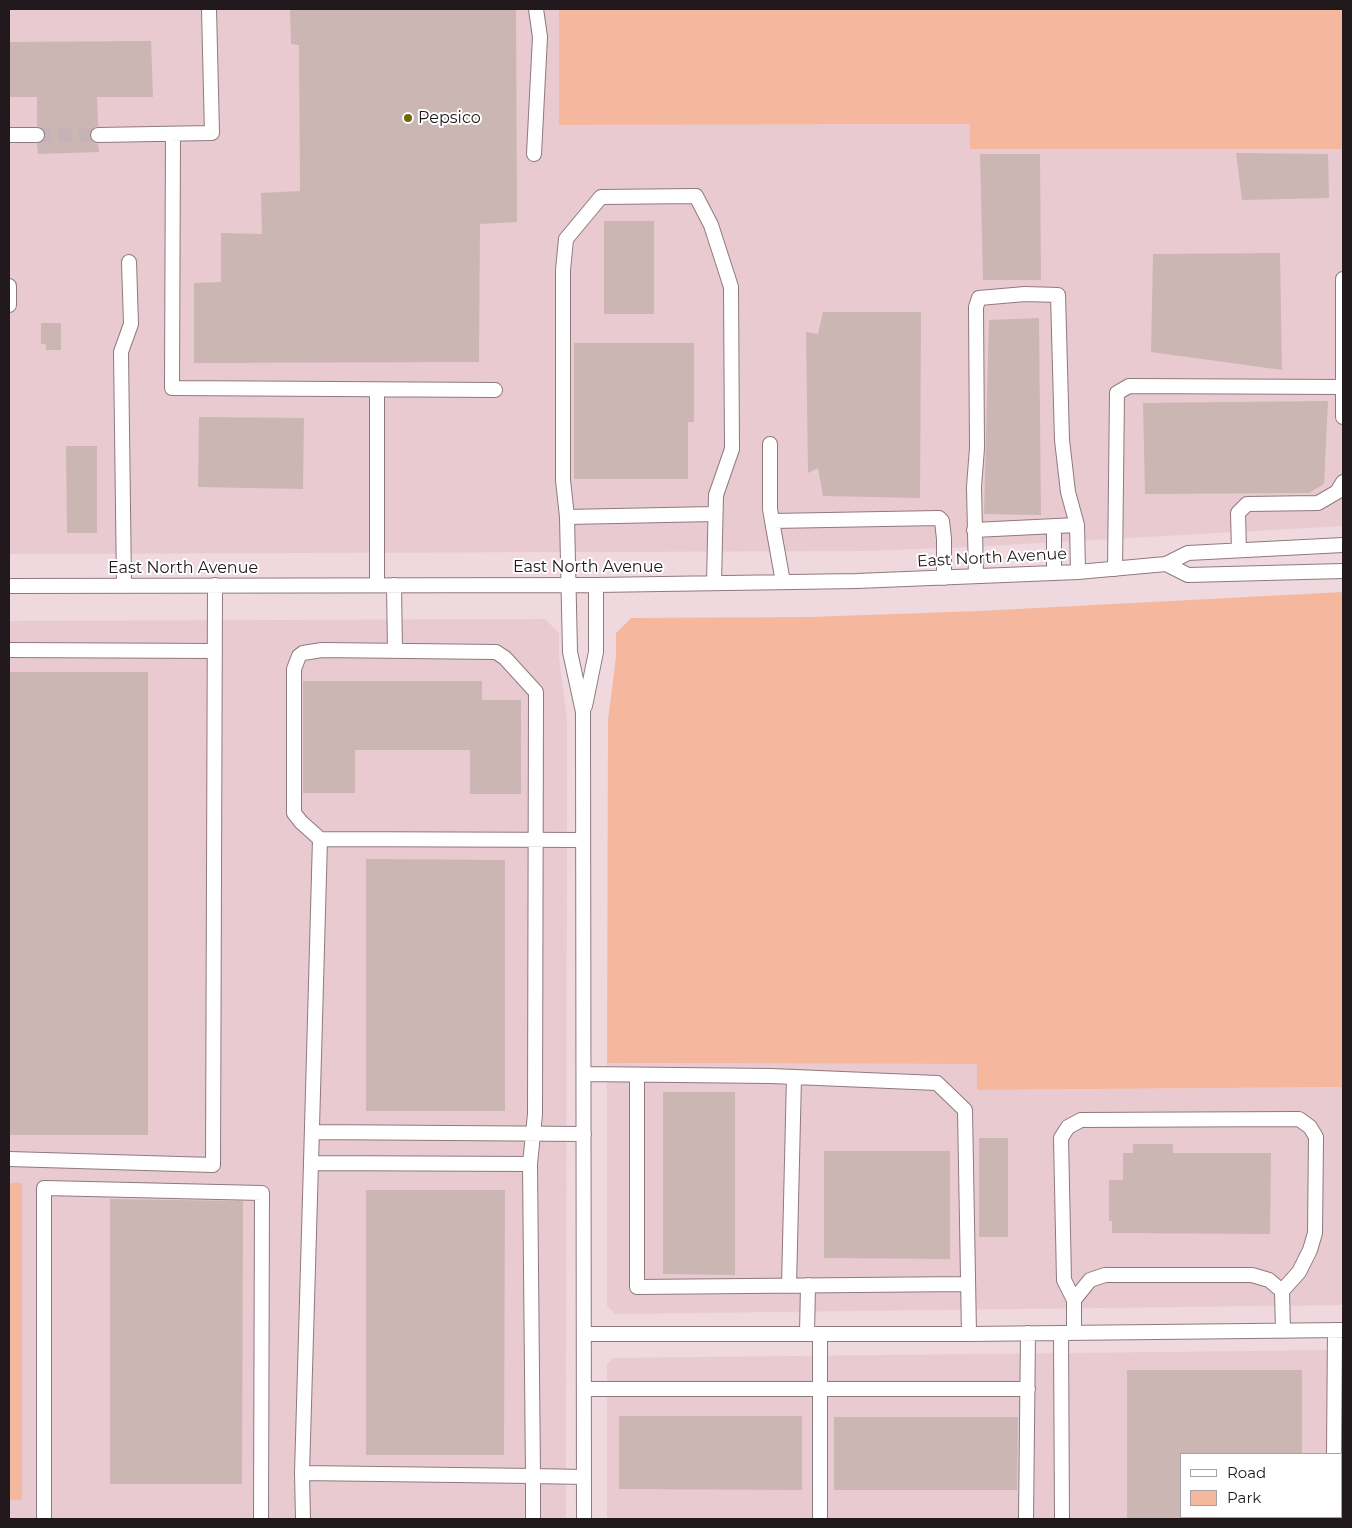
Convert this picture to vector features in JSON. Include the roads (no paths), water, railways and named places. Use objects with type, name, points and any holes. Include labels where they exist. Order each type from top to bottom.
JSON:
[{"type":"street","points":[[98,135],[212,134],[209,9]]},
{"type":"street","points":[[534,154],[540,37],[536,9]]},
{"type":"street","points":[[173,134],[172,388],[495,390]]},
{"type":"street","points":[[9,135],[37,135]]},
{"type":"street","points":[[584,712],[570,652],[567,516],[563,480],[563,270],[566,239],[601,197],[696,196],[711,225],[731,287],[732,449],[716,495],[714,514],[714,583]]},
{"type":"street","points":[[124,585],[121,352],[131,324],[129,262]]},
{"type":"street","points":[[1343,279],[1343,417]]},
{"type":"street","points":[[9,286],[9,305]]},
{"type":"street","points":[[976,576],[974,488],[977,448],[976,306],[979,298],[1025,294],[1058,295],[1062,440],[1068,492],[1077,525],[1078,572]]},
{"type":"street","points":[[1115,568],[1117,393],[1129,386],[1343,386]]},
{"type":"street","points":[[377,390],[377,585]]},
{"type":"street","points":[[770,444],[772,521],[783,582]]},
{"type":"street","points":[[1239,550],[1238,513],[1247,504],[1318,503],[1337,492],[1343,482]]},
{"type":"street","points":[[567,516],[714,514]]},
{"type":"street","points":[[772,521],[939,518],[942,521],[944,539],[944,578]]},
{"type":"street","points":[[974,530],[1077,525]]},
{"type":"street","points":[[1054,527],[1054,573]]},
{"type":"street","name":"East North Avenue","points":[[9,586],[596,585],[944,578],[1078,572],[1166,564],[1188,553],[1343,545]]},
{"type":"street","points":[[1166,564],[1188,575],[1343,570]]},
{"type":"street","points":[[9,1159],[213,1165],[215,585]]},
{"type":"street","points":[[394,585],[395,651]]},
{"type":"street","points":[[584,1519],[584,712],[596,652],[596,585]]},
{"type":"street","points":[[9,650],[215,651]]},
{"type":"street","points":[[533,1519],[530,1164],[535,1114],[536,840],[536,692],[506,658],[496,652],[322,650],[303,653],[296,662],[294,679],[294,812],[301,822],[320,839],[536,840],[584,840]]},
{"type":"street","points":[[303,1519],[302,1473],[320,839]]},
{"type":"street","points":[[584,1074],[794,1077],[937,1083],[956,1099],[965,1110],[969,1334]]},
{"type":"street","points":[[637,1075],[637,1287],[968,1284]]},
{"type":"street","points":[[789,1286],[794,1077]]},
{"type":"street","points":[[1074,1300],[1064,1280],[1061,1138],[1068,1127],[1081,1120],[1299,1119],[1310,1127],[1316,1137],[1315,1233],[1310,1250],[1299,1272],[1282,1291],[1283,1331]]},
{"type":"street","points":[[312,1132],[584,1134]]},
{"type":"street","points":[[311,1164],[530,1164]]},
{"type":"street","points":[[44,1519],[44,1188],[262,1193],[261,1519]]},
{"type":"street","points":[[1062,1519],[1068,1332],[1074,1300],[1090,1280],[1105,1276],[1252,1275],[1269,1280],[1282,1291]]},
{"type":"street","points":[[808,1285],[819,1388],[820,1519]]},
{"type":"street","points":[[584,1334],[969,1334],[1339,1330],[1334,1453]]},
{"type":"street","points":[[1026,1519],[1028,1333]]},
{"type":"street","points":[[584,1389],[1028,1389]]},
{"type":"street","points":[[302,1473],[584,1477]]},
{"type":"tunnel","points":[[37,135],[98,135]]},
{"type":"place","name":"Pepsico","points":[[408,118]]}]
